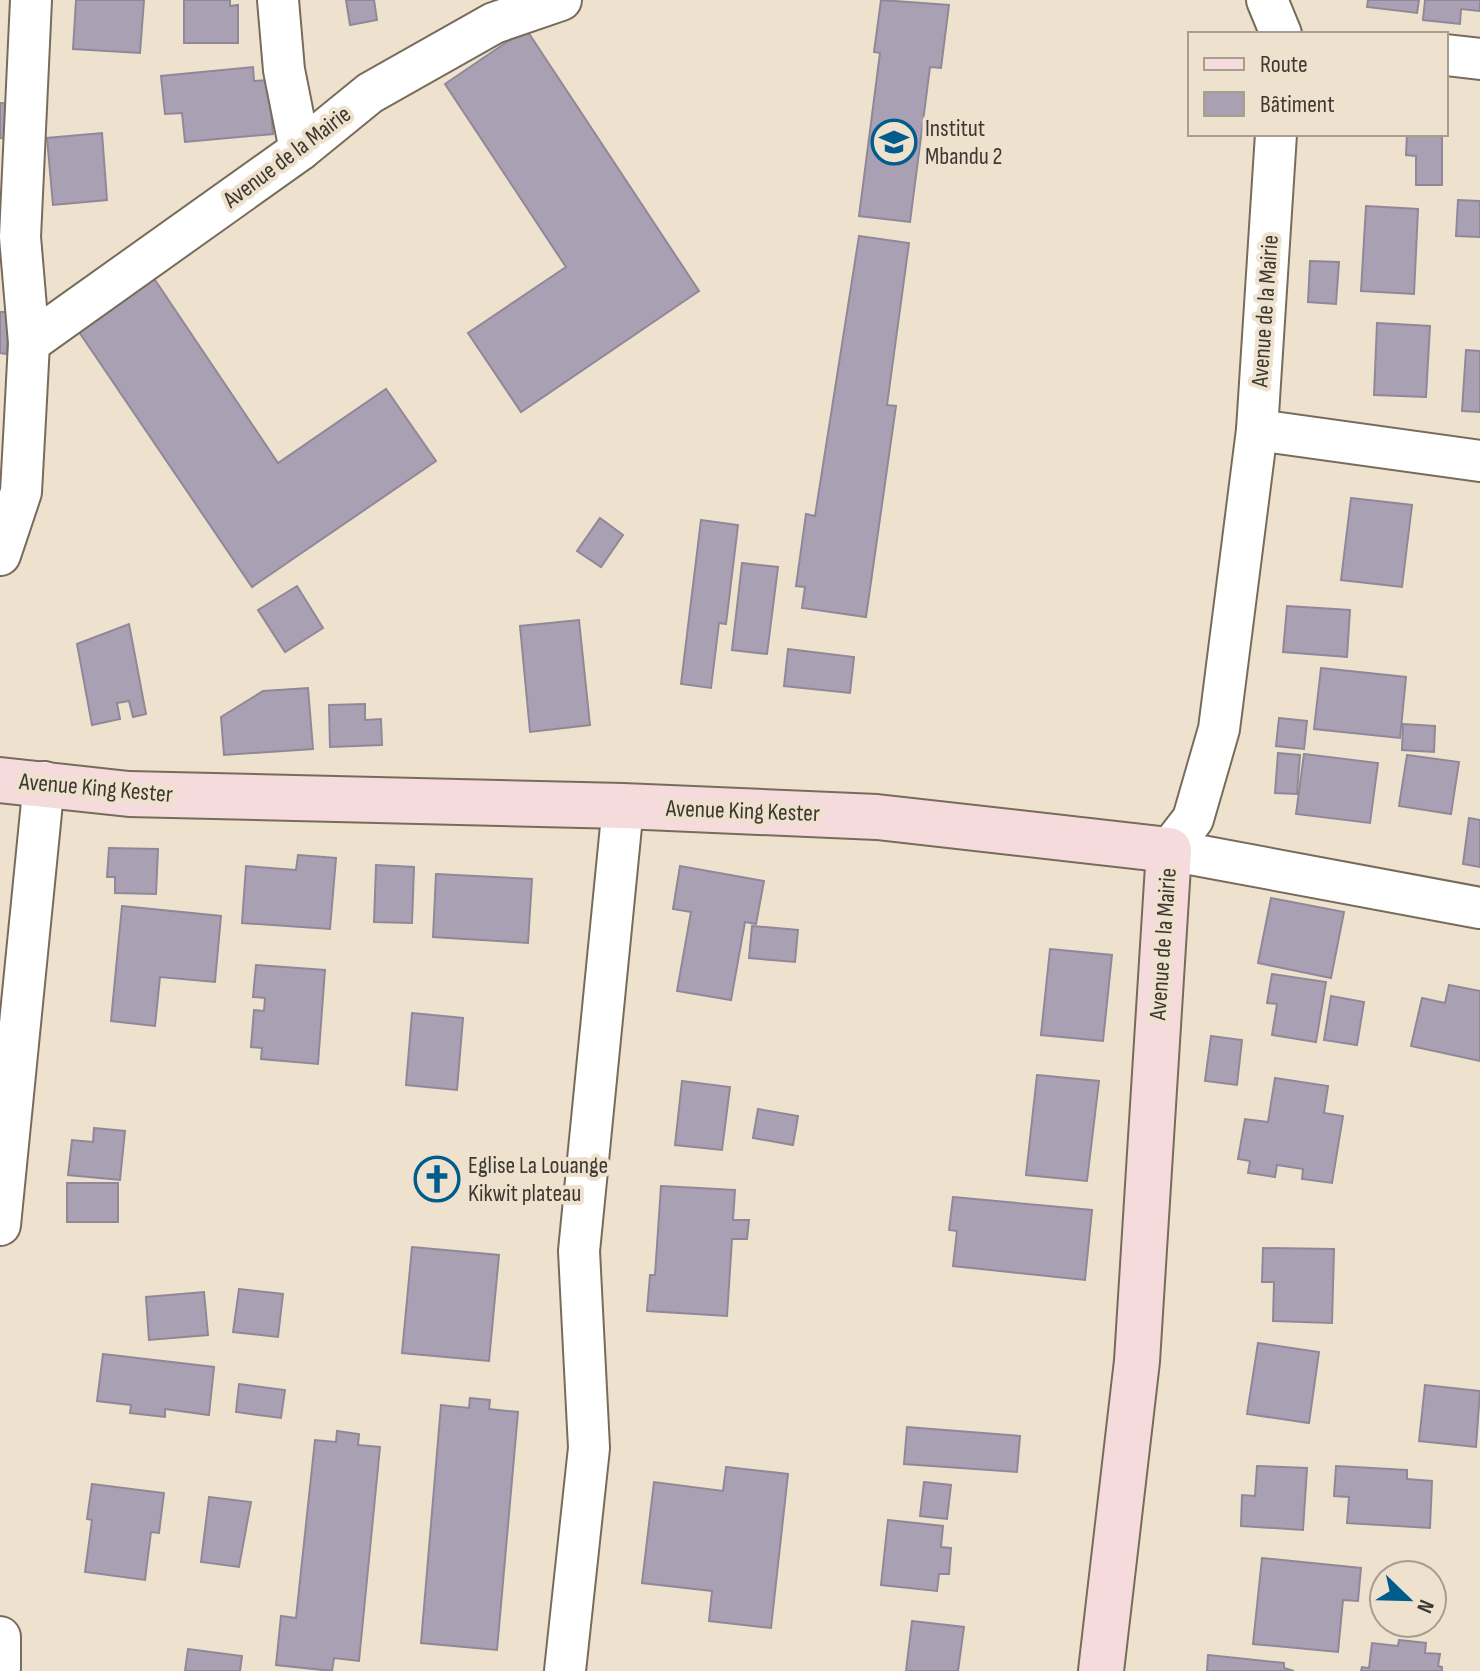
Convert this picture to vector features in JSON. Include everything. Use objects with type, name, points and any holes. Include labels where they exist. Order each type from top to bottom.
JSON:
[{"type":"street","points":[[0,555],[21,492],[29,343],[20,237],[31,0]]},
{"type":"street","points":[[278,0],[284,70],[300,150]]},
{"type":"street","name":"Avenue de la Mairie","points":[[29,343],[300,150],[370,93],[495,11],[561,0]]},
{"type":"street","points":[[1267,0],[1280,32]]},
{"type":"street","points":[[1448,55],[1480,59]]},
{"type":"street","name":"Avenue de la Mairie","points":[[1101,1671],[1137,1361],[1169,850],[1193,819],[1219,729],[1257,430],[1276,136]]},
{"type":"street","points":[[1257,430],[1480,461]]},
{"type":"street","name":"Avenue King Kester","points":[[0,780],[44,782],[129,794],[623,806],[877,817],[1169,850],[1480,908]]},
{"type":"street","points":[[0,1225],[44,782]]},
{"type":"street","points":[[565,1671],[589,1448],[579,1251],[623,806]]},
{"type":"street","points":[[0,1637],[0,1668]]},
{"type":"building","points":[[76,0],[144,0],[140,53],[73,49]]},
{"type":"building","points":[[184,0],[230,0],[230,6],[238,5],[238,43],[184,43]]},
{"type":"building","points":[[346,0],[374,0],[377,20],[350,25]]},
{"type":"building","name":"Institut Mbandu 2","points":[[881,0],[949,5],[941,68],[930,67],[910,222],[859,216],[880,53],[874,52]]},
{"type":"building","points":[[1368,0],[1419,0],[1417,13],[1367,7]]},
{"type":"building","points":[[1425,0],[1480,0],[1480,11],[1461,9],[1460,24],[1423,20]]},
{"type":"building","points":[[526,29],[699,291],[521,412],[468,333],[566,267],[445,84]]},
{"type":"building","points":[[253,67],[254,81],[268,80],[273,134],[185,142],[182,113],[165,114],[161,76]]},
{"type":"building","points":[[0,103],[15,104],[13,139],[0,138]]},
{"type":"building","points":[[102,133],[107,200],[53,205],[47,138]]},
{"type":"building","points":[[1407,136],[1442,136],[1442,185],[1416,185],[1416,156],[1406,155]]},
{"type":"building","points":[[1458,200],[1480,201],[1480,237],[1456,236]]},
{"type":"building","points":[[1366,206],[1418,209],[1414,294],[1361,291]]},
{"type":"building","points":[[859,236],[909,243],[887,405],[896,406],[866,617],[802,608],[805,587],[796,586],[806,514],[815,516]]},
{"type":"building","points":[[1310,261],[1339,262],[1336,304],[1308,302]]},
{"type":"building","points":[[153,277],[278,463],[386,389],[436,461],[252,587],[77,329]]},
{"type":"building","points":[[0,312],[9,312],[7,354],[0,353]]},
{"type":"building","points":[[1377,323],[1430,326],[1426,397],[1374,395]]},
{"type":"building","points":[[1466,350],[1480,351],[1480,412],[1462,411]]},
{"type":"building","points":[[1351,498],[1412,505],[1402,587],[1341,580]]},
{"type":"building","points":[[600,518],[623,535],[601,567],[577,551]]},
{"type":"building","points":[[701,520],[738,525],[726,624],[719,623],[711,688],[681,684]]},
{"type":"building","points":[[742,563],[778,567],[767,654],[732,650]]},
{"type":"building","points":[[297,586],[323,628],[285,652],[258,610]]},
{"type":"building","points":[[1287,606],[1350,610],[1347,657],[1283,652]]},
{"type":"building","points":[[579,620],[590,725],[530,732],[520,626]]},
{"type":"building","points":[[129,624],[146,714],[133,717],[129,701],[117,703],[120,719],[92,725],[77,644]]},
{"type":"building","points":[[788,649],[854,657],[850,693],[784,686]]},
{"type":"building","points":[[1321,668],[1406,677],[1400,738],[1314,729]]},
{"type":"building","points":[[308,688],[313,749],[224,755],[221,717],[263,691]]},
{"type":"building","points":[[365,704],[365,720],[381,719],[382,745],[330,747],[329,705]]},
{"type":"building","points":[[1279,718],[1307,721],[1304,749],[1276,746]]},
{"type":"building","points":[[1403,724],[1435,726],[1434,752],[1402,750]]},
{"type":"building","points":[[1278,753],[1300,755],[1297,794],[1275,793]]},
{"type":"building","points":[[1304,754],[1378,763],[1370,823],[1296,814]]},
{"type":"building","points":[[1407,755],[1459,762],[1451,814],[1399,806]]},
{"type":"building","points":[[1469,818],[1480,820],[1480,867],[1463,864]]},
{"type":"building","points":[[109,848],[158,849],[156,894],[115,893],[115,877],[107,877]]},
{"type":"building","points":[[298,855],[336,858],[330,929],[242,923],[246,866],[296,870]]},
{"type":"building","points":[[376,865],[414,867],[412,923],[374,922]]},
{"type":"building","points":[[680,866],[764,881],[756,924],[745,922],[731,1000],[677,991],[691,912],[673,909]]},
{"type":"building","points":[[436,874],[532,879],[528,943],[433,937]]},
{"type":"building","points":[[1271,898],[1344,912],[1331,978],[1258,963]]},
{"type":"building","points":[[122,906],[221,916],[215,982],[160,977],[155,1026],[111,1021]]},
{"type":"building","points":[[752,926],[798,930],[795,962],[749,958]]},
{"type":"building","points":[[1050,949],[1112,955],[1103,1041],[1041,1035]]},
{"type":"building","points":[[256,965],[325,970],[318,1064],[261,1059],[262,1048],[251,1047],[254,1010],[264,1011],[265,998],[253,997]]},
{"type":"building","points":[[1272,974],[1326,982],[1316,1042],[1272,1035],[1277,1004],[1267,1003]]},
{"type":"building","points":[[1449,985],[1480,991],[1480,1061],[1411,1046],[1422,998],[1445,1003]]},
{"type":"building","points":[[1331,996],[1364,1002],[1357,1045],[1324,1040]]},
{"type":"building","points":[[412,1013],[463,1018],[457,1090],[406,1085]]},
{"type":"building","points":[[1211,1036],[1242,1040],[1237,1085],[1205,1081]]},
{"type":"building","points":[[1037,1075],[1099,1081],[1087,1181],[1026,1175]]},
{"type":"building","points":[[1275,1078],[1328,1086],[1324,1113],[1343,1116],[1332,1183],[1302,1179],[1303,1169],[1277,1165],[1275,1177],[1248,1173],[1250,1161],[1238,1159],[1245,1119],[1268,1122]]},
{"type":"building","points":[[682,1081],[730,1087],[722,1150],[675,1145]]},
{"type":"building","points":[[758,1109],[798,1116],[793,1145],[753,1138]]},
{"type":"building","points":[[94,1128],[125,1131],[120,1180],[68,1175],[72,1140],[93,1142]]},
{"type":"building","points":[[67,1183],[118,1183],[118,1222],[67,1222]]},
{"type":"building","points":[[661,1186],[735,1190],[733,1220],[749,1220],[747,1239],[732,1239],[727,1316],[647,1311],[650,1275],[655,1275]]},
{"type":"building","points":[[953,1197],[1092,1210],[1085,1280],[953,1266],[957,1231],[949,1230]]},
{"type":"building","points":[[412,1247],[499,1255],[489,1361],[402,1353]]},
{"type":"building","points":[[1263,1248],[1334,1249],[1332,1323],[1273,1321],[1274,1282],[1262,1282]]},
{"type":"building","points":[[239,1289],[283,1294],[278,1337],[233,1332]]},
{"type":"building","points":[[204,1292],[208,1335],[149,1340],[146,1297]]},
{"type":"building","points":[[1258,1343],[1319,1352],[1309,1423],[1247,1414]]},
{"type":"building","points":[[103,1354],[214,1367],[209,1415],[165,1409],[165,1417],[130,1413],[131,1405],[97,1401]]},
{"type":"building","points":[[239,1384],[285,1390],[281,1418],[236,1412]]},
{"type":"building","points":[[1425,1385],[1480,1391],[1476,1447],[1419,1441]]},
{"type":"building","points":[[470,1398],[490,1400],[489,1409],[518,1412],[497,1650],[421,1643],[441,1405],[469,1408]]},
{"type":"building","points":[[907,1427],[1020,1436],[1017,1472],[904,1464]]},
{"type":"building","points":[[337,1431],[359,1434],[358,1445],[380,1447],[359,1661],[334,1658],[332,1671],[276,1665],[281,1616],[296,1618],[315,1440],[336,1442]]},
{"type":"building","points":[[1257,1466],[1307,1468],[1303,1530],[1241,1526],[1242,1495],[1255,1496]]},
{"type":"building","points":[[1336,1466],[1407,1470],[1407,1479],[1432,1481],[1430,1528],[1347,1523],[1349,1497],[1334,1496]]},
{"type":"building","points":[[726,1467],[788,1474],[771,1628],[709,1621],[712,1591],[642,1583],[654,1482],[723,1491]]},
{"type":"building","points":[[924,1482],[951,1485],[947,1519],[920,1516]]},
{"type":"building","points":[[92,1484],[164,1493],[159,1533],[151,1532],[145,1580],[85,1572],[92,1520],[87,1519]]},
{"type":"building","points":[[209,1497],[251,1502],[239,1567],[201,1562]]},
{"type":"building","points":[[888,1520],[943,1526],[941,1547],[951,1548],[949,1574],[939,1574],[937,1591],[881,1585]]},
{"type":"building","points":[[1262,1558],[1361,1568],[1358,1601],[1343,1600],[1338,1652],[1253,1644]]},
{"type":"building","points":[[912,1621],[964,1627],[958,1671],[906,1671]]},
{"type":"building","points":[[1399,1640],[1426,1643],[1425,1653],[1440,1654],[1438,1666],[1442,1667],[1442,1671],[1361,1671],[1362,1667],[1369,1668],[1372,1643],[1398,1646]]},
{"type":"building","points":[[188,1649],[242,1656],[240,1671],[185,1671]]},
{"type":"building","points":[[1208,1655],[1284,1663],[1284,1668],[1294,1671],[1207,1671]]},
{"type":"place","name":"Institut Mbandu 2","points":[[894,142]]},
{"type":"place","name":"Eglise La Louange Kikwit plateau","points":[[437,1179]]}]
